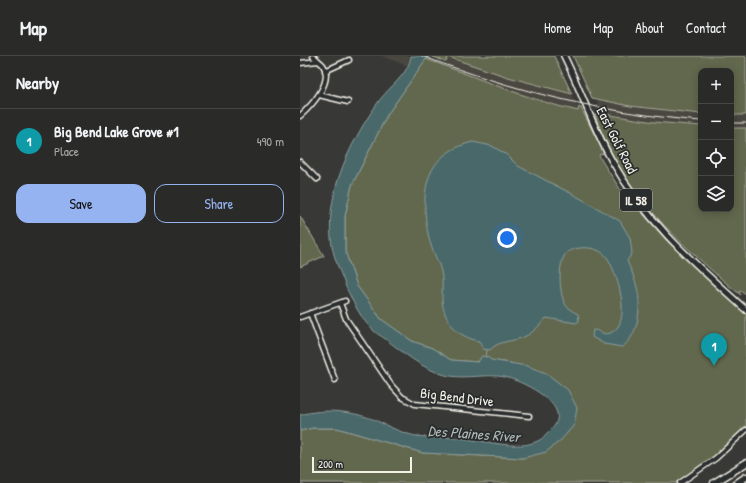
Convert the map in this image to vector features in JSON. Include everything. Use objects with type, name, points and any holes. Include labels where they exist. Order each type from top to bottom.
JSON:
[{"type":"highway","points":[[714,483],[746,462]]},
{"type":"highway","points":[[737,483],[746,477]]},
{"type":"main road","name":"East Golf Road","points":[[564,56],[604,146],[636,199],[668,238],[746,310]]},
{"type":"street","points":[[300,116],[319,95],[323,85],[325,71],[323,65],[313,56]]},
{"type":"street","points":[[325,71],[349,60]]},
{"type":"street","points":[[300,63],[318,61]]},
{"type":"street","points":[[319,95],[348,102]]},
{"type":"street","points":[[300,162],[317,179]]},
{"type":"street","points":[[300,316],[345,301]]},
{"type":"street","name":"Big Bend Drive","points":[[340,303],[346,318],[391,385],[402,397],[414,404],[529,416]]},
{"type":"street","points":[[310,313],[334,380]]},
{"type":"street","points":[[680,483],[716,458],[746,430]]},
{"type":"shaded area","points":[[381,56],[411,56],[411,59],[408,66]]},
{"type":"shaded area","points":[[431,56],[504,56],[530,83],[572,94],[573,100],[575,100],[575,105],[579,106],[578,111],[501,99],[426,59],[445,66],[446,62]]},
{"type":"shaded area","points":[[598,99],[630,106],[698,114],[698,126],[654,122],[598,113],[596,109]]},
{"type":"shaded area","points":[[746,109],[746,128],[734,128],[734,114]]},
{"type":"green space","points":[[431,56],[554,56],[572,94],[508,77],[448,57],[446,62]]},
{"type":"green space","points":[[573,56],[746,56],[746,115],[734,115],[734,68],[698,68],[698,114],[630,106],[592,98]]},
{"type":"green space","points":[[426,59],[539,100],[578,111],[579,107],[581,108],[604,153],[599,155],[602,161],[629,203],[636,206],[667,241],[746,314],[746,427],[715,457],[676,483],[300,483],[300,431],[313,428],[337,428],[423,453],[523,458],[576,408],[511,363],[480,359],[478,362],[451,360],[432,348],[412,341],[381,319],[357,286],[345,251],[345,216],[352,185],[387,115]]},
{"type":"green space","points":[[598,113],[654,122],[698,126],[698,212],[734,212],[734,128],[746,128],[746,294],[740,290],[739,292],[741,295],[729,286],[679,240],[650,209],[637,193],[614,157],[604,138],[595,115]]},
{"type":"green space","points":[[300,216],[324,256],[300,267]]},
{"type":"water","points":[[411,56],[430,56],[426,59],[387,115],[352,185],[345,216],[345,251],[357,286],[381,319],[412,341],[432,348],[451,360],[478,362],[482,356],[488,357],[491,360],[527,366],[546,373],[568,390],[577,408],[574,425],[561,440],[546,452],[523,458],[423,453],[337,428],[313,428],[300,431],[300,415],[328,411],[357,414],[410,435],[460,438],[500,444],[524,445],[540,440],[554,427],[557,420],[557,413],[553,405],[547,399],[539,392],[512,379],[498,376],[460,377],[445,375],[428,369],[413,360],[370,327],[358,311],[346,287],[335,257],[331,238],[333,202],[337,184],[343,166],[359,132],[379,101],[407,69]]},
{"type":"water","points":[[473,142],[492,146],[507,155],[518,166],[620,221],[630,238],[632,253],[627,261],[635,281],[639,300],[636,327],[633,335],[622,347],[604,344],[592,337],[593,330],[608,334],[617,328],[621,320],[622,309],[618,284],[610,263],[606,256],[598,250],[588,248],[573,249],[565,254],[562,260],[560,283],[562,297],[567,306],[578,314],[579,321],[576,323],[546,318],[528,335],[519,339],[497,344],[490,350],[483,349],[479,341],[464,336],[448,320],[443,307],[441,271],[429,239],[426,223],[426,192],[428,178],[434,166],[443,156],[456,148]]},
{"type":"waterway","points":[[486,357],[487,350]]},
{"type":"railway","points":[[422,56],[490,80],[559,99],[629,112],[698,121]]},
{"type":"railway","points":[[734,123],[746,123]]},
{"type":"place","name":"Big Bend Lake Grove #1","points":[[714,366]]},
{"type":"water label","name":"Des Plaines River","points":[[474,434]]}]
